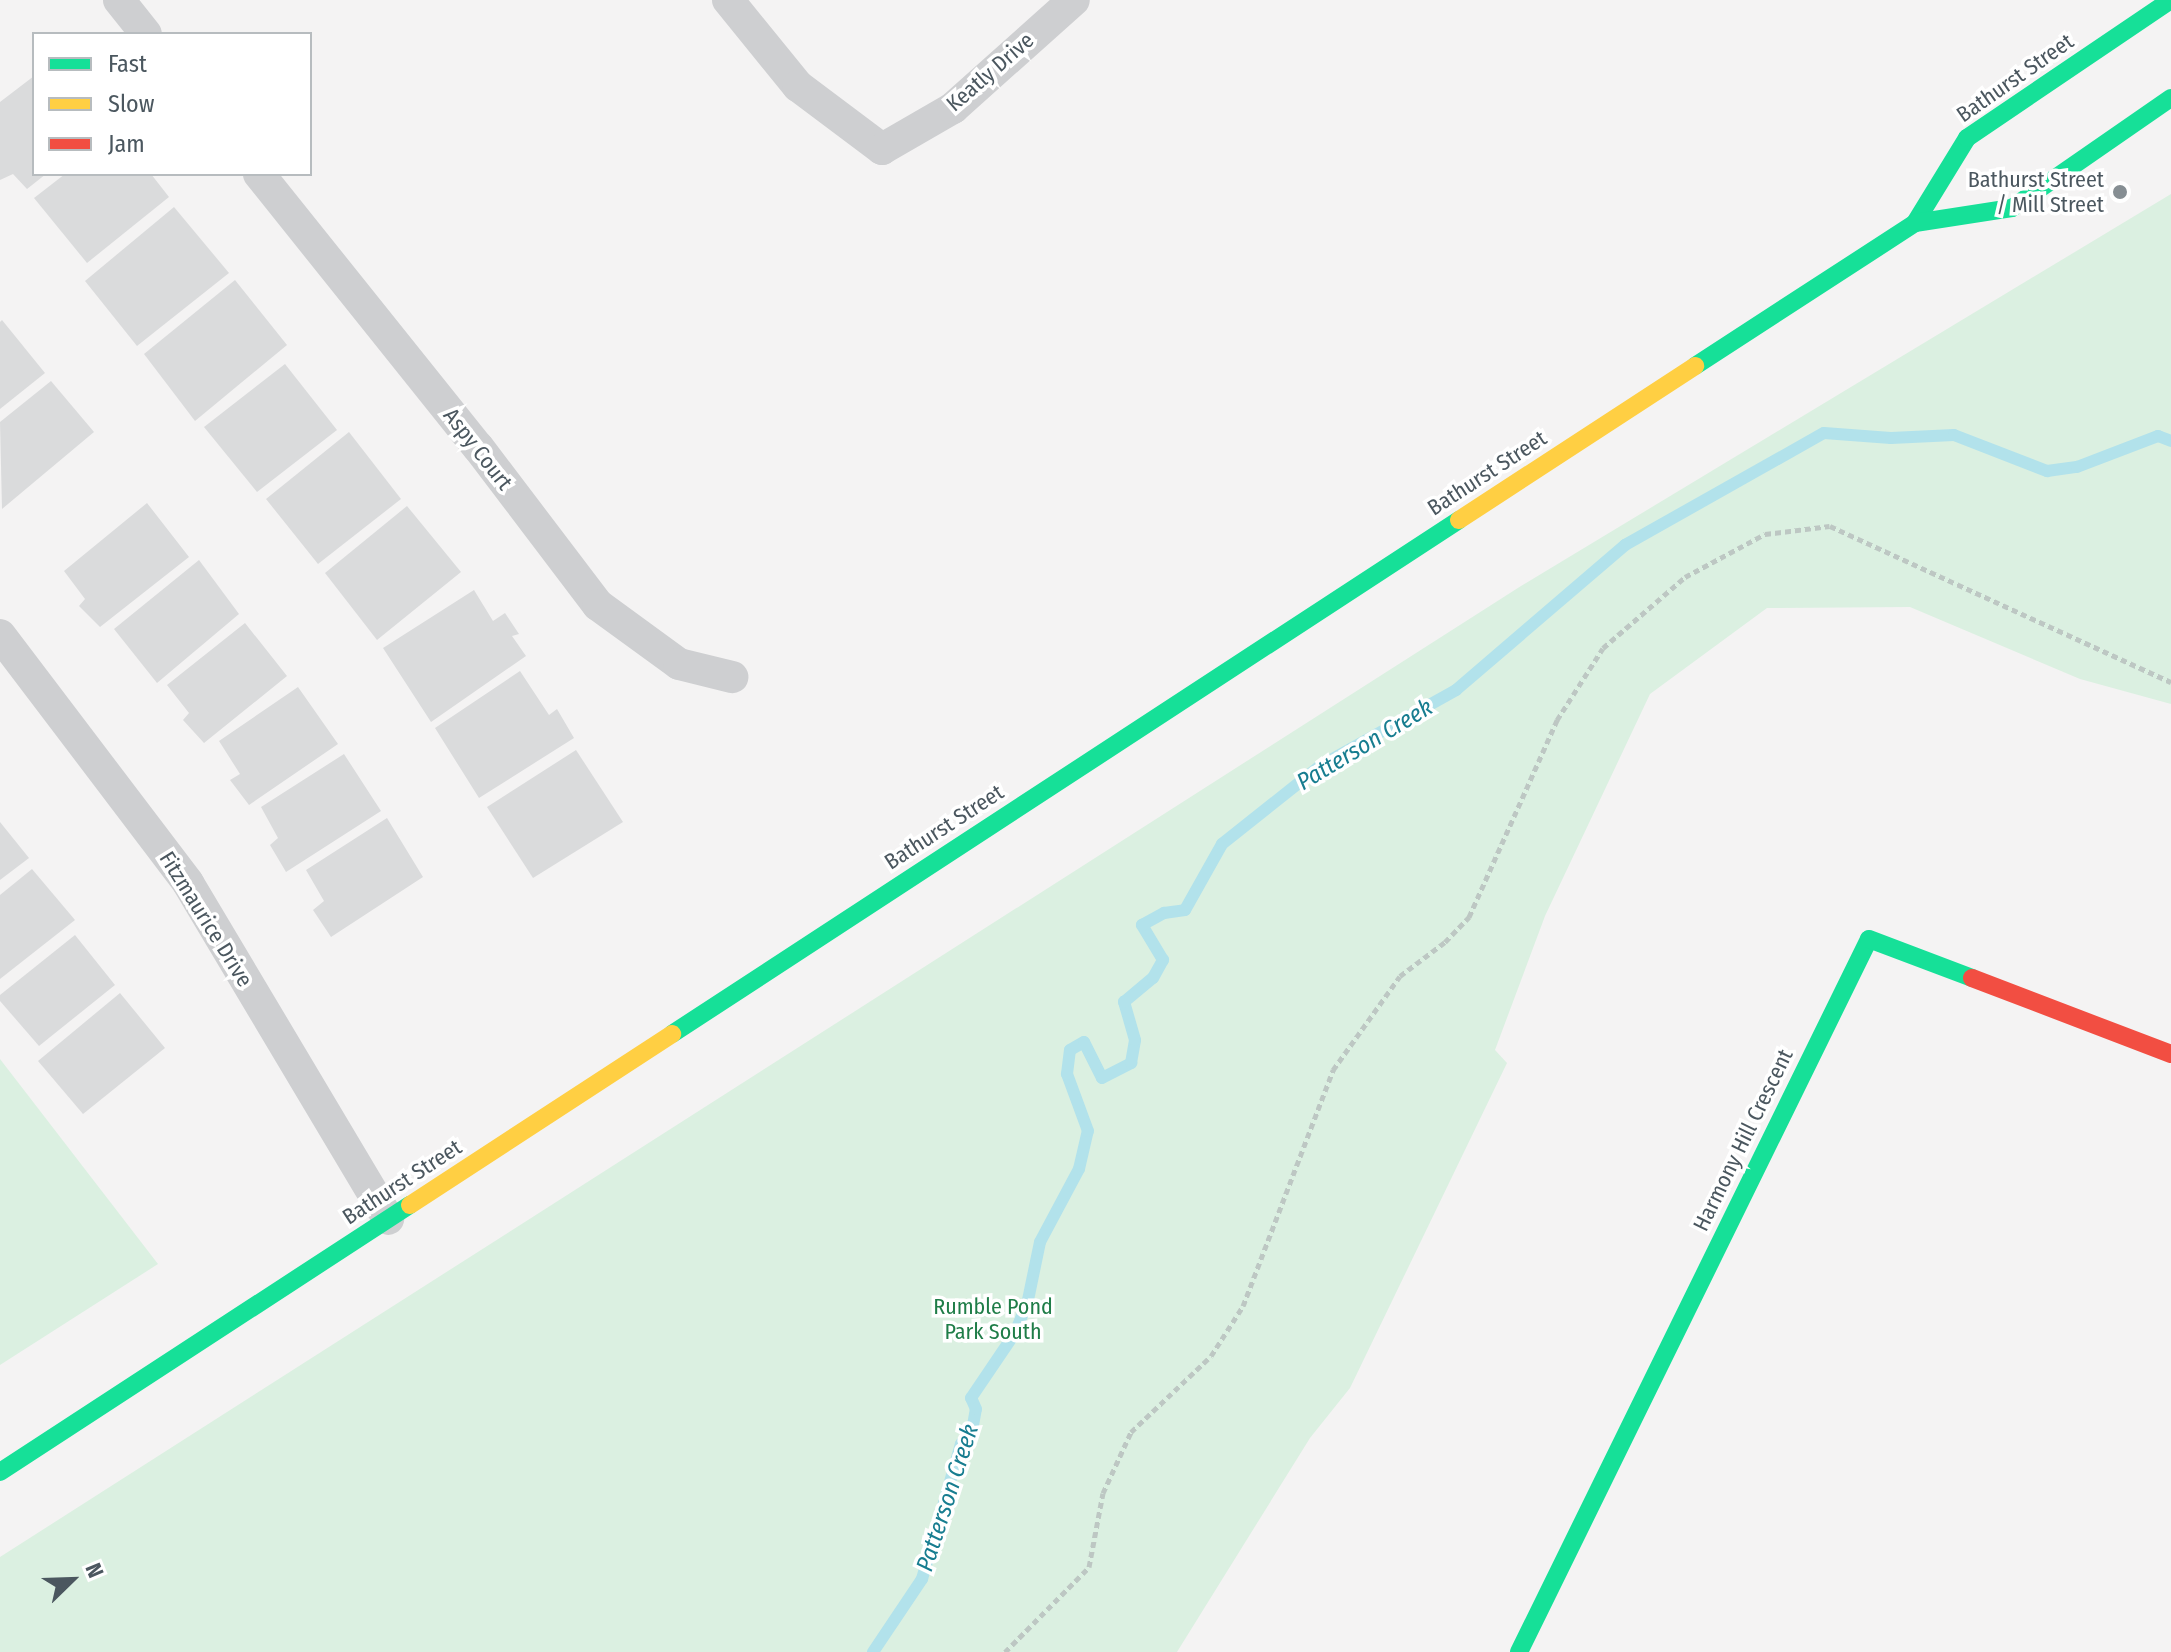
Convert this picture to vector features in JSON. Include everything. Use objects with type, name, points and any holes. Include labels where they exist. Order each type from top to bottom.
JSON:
[{"type":"main road","name":"Bathurst Street","points":[[1915,223],[1967,138],[2171,0]]},
{"type":"main road","name":"Bathurst Street","points":[[0,1472],[1915,223],[2012,208],[2171,98]]},
{"type":"main road","name":"Harmony Hill Crescent","points":[[1519,1652],[1869,939],[2171,1054]]},
{"type":"street","points":[[119,0],[144,32]]},
{"type":"street","name":"Keatly Drive","points":[[728,0],[798,86],[882,149],[953,108],[1074,0]]},
{"type":"street","name":"Aspy Court","points":[[261,176],[478,447],[598,605],[679,664],[732,677]]},
{"type":"street","name":"Fitzmaurice Drive","points":[[0,635],[188,883],[388,1219]]},
{"type":"path","points":[[1005,1652],[1089,1567],[1103,1493],[1131,1432],[1211,1356],[1243,1306],[1333,1070],[1400,976],[1445,942],[1469,917],[1557,720],[1603,648],[1685,577],[1765,534],[1830,526],[2171,682]]},
{"type":"green space","name":"Rumble Pond Park South","points":[[2171,194],[2171,704],[2080,679],[1910,607],[1767,608],[1650,694],[1545,916],[1495,1050],[1507,1063],[1350,1388],[1310,1438],[1177,1652],[0,1652],[0,1557],[1521,586]]},
{"type":"green space","points":[[0,1059],[158,1264],[0,1365]]},
{"type":"building","points":[[32,78],[32,176],[43,176],[27,189],[13,174],[0,180],[0,102]]},
{"type":"building","points":[[62,176],[153,176],[169,197],[87,263],[34,198]]},
{"type":"building","points":[[174,207],[229,273],[137,346],[85,281]]},
{"type":"building","points":[[235,280],[287,345],[195,421],[144,354]]},
{"type":"building","points":[[2,320],[45,373],[0,409],[0,322]]},
{"type":"building","points":[[285,364],[337,430],[257,492],[204,427]]},
{"type":"building","points":[[51,381],[94,432],[2,509],[0,422]]},
{"type":"building","points":[[349,432],[401,499],[318,564],[266,499]]},
{"type":"building","points":[[147,503],[189,557],[100,627],[79,606],[85,599],[64,571]]},
{"type":"building","points":[[407,506],[461,572],[377,640],[325,573]]},
{"type":"building","points":[[199,560],[239,614],[157,683],[114,629]]},
{"type":"building","points":[[474,590],[493,621],[505,613],[519,634],[512,636],[526,656],[431,722],[383,648]]},
{"type":"building","points":[[245,623],[287,676],[204,743],[183,720],[189,713],[167,685]]},
{"type":"building","points":[[520,671],[549,715],[557,709],[574,738],[479,798],[435,728]]},
{"type":"building","points":[[298,687],[338,744],[249,805],[230,780],[240,774],[219,741]]},
{"type":"building","points":[[576,750],[623,822],[533,878],[487,807]]},
{"type":"building","points":[[344,754],[381,811],[286,872],[270,845],[278,838],[261,807]]},
{"type":"building","points":[[387,818],[423,877],[331,937],[313,910],[324,901],[306,870]]},
{"type":"building","points":[[0,822],[29,858],[0,880]]},
{"type":"building","points":[[32,869],[75,920],[0,979],[0,895]]},
{"type":"building","points":[[75,935],[115,985],[39,1046],[0,1001],[0,995]]},
{"type":"building","points":[[120,993],[165,1048],[83,1114],[38,1061]]},
{"type":"waterway","name":"Patterson Creek","points":[[873,1652],[922,1579],[961,1444],[972,1431],[976,1409],[971,1398],[1015,1333],[1028,1300],[1040,1242],[1079,1169],[1088,1131],[1067,1074],[1070,1050],[1084,1042],[1102,1078],[1131,1063],[1135,1040],[1124,1002],[1153,978],[1163,960],[1142,925],[1164,913],[1185,910],[1222,844],[1320,766],[1456,690],[1625,545],[1824,433],[1891,438],[1954,435],[2047,471],[2077,467],[2158,436],[2171,441]]},
{"type":"traffic: fast","points":[[1915,223],[1967,138],[2171,0]]},
{"type":"traffic: fast","points":[[1695,366],[1915,223],[2012,208],[2171,98]]},
{"type":"traffic: fast","points":[[672,1034],[1459,520]]},
{"type":"traffic: fast","points":[[1519,1652],[1869,939],[1972,978]]},
{"type":"traffic: fast","points":[[0,1472],[410,1205]]},
{"type":"traffic: slow","points":[[1459,520],[1695,366]]},
{"type":"traffic: slow","points":[[410,1205],[672,1034]]},
{"type":"traffic: jam","points":[[1972,978],[2171,1054]]},
{"type":"place","name":"Bathurst Street / Mill Street","points":[[2120,192]]}]
